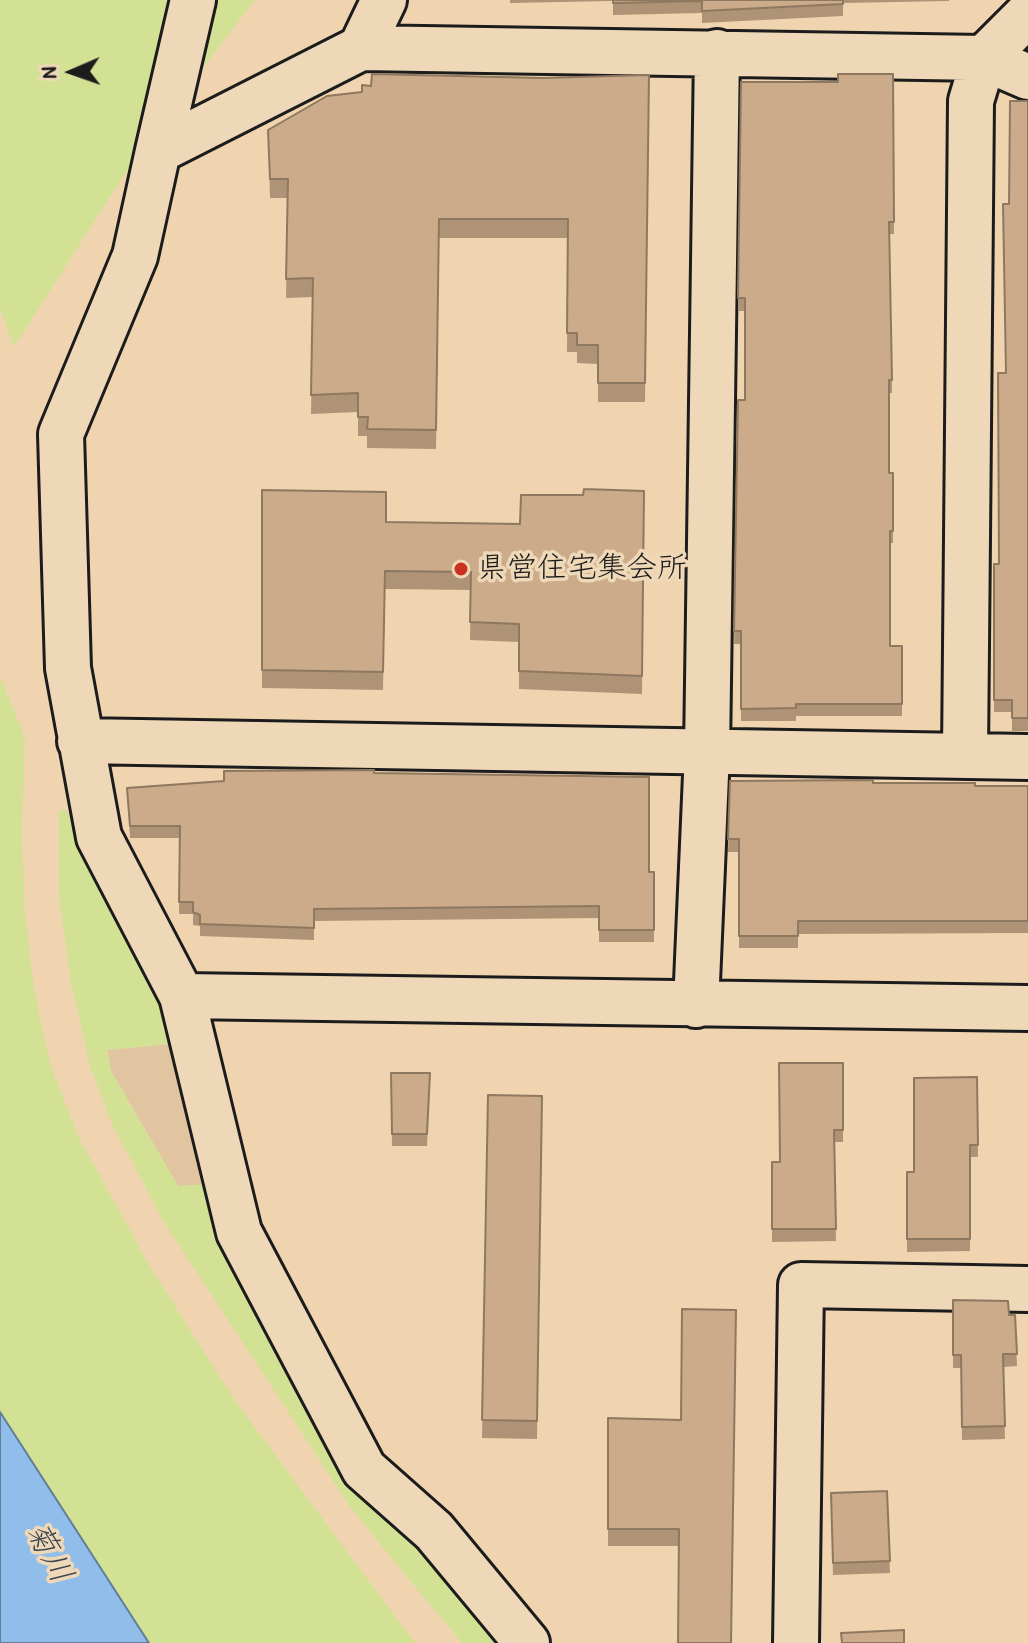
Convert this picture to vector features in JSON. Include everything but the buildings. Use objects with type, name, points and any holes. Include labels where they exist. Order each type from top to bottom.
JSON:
[{"type":"street","points":[[193,0],[135,256],[61,434],[68,668],[99,837],[182,996],[239,1232],[356,1456],[364,1469],[434,1531],[527,1643]]},
{"type":"street","points":[[361,48],[384,0]]},
{"type":"street","points":[[965,755],[971,101],[984,58],[1028,14]]},
{"type":"street","points":[[158,151],[361,48],[984,58],[1028,77]]},
{"type":"street","points":[[696,1005],[707,752],[717,52]]},
{"type":"street","points":[[80,741],[1028,757]]},
{"type":"street","points":[[182,996],[1028,1008]]},
{"type":"street","points":[[796,1643],[801,1285],[1028,1289]]},
{"type":"shaded area","points":[[170,1044],[185,1054],[214,1184],[178,1186],[111,1071],[107,1050]]},
{"type":"green space","points":[[0,0],[255,0],[144,144],[14,347],[0,309]]},
{"type":"green space","points":[[0,676],[25,738],[22,834],[25,914],[34,989],[50,1064],[78,1136],[152,1270],[236,1402],[415,1643],[0,1643]]},
{"type":"green space","points":[[59,810],[66,810],[82,836],[141,947],[167,1020],[170,1044],[107,1050],[111,1071],[178,1186],[214,1184],[245,1281],[520,1643],[462,1643],[351,1508],[163,1221],[112,1124],[90,1066],[71,983],[59,897]]},
{"type":"water","name":"菊川","points":[[0,1412],[149,1643],[0,1643]]},
{"type":"place","name":"県営住宅集会所","points":[[461,569]]}]
